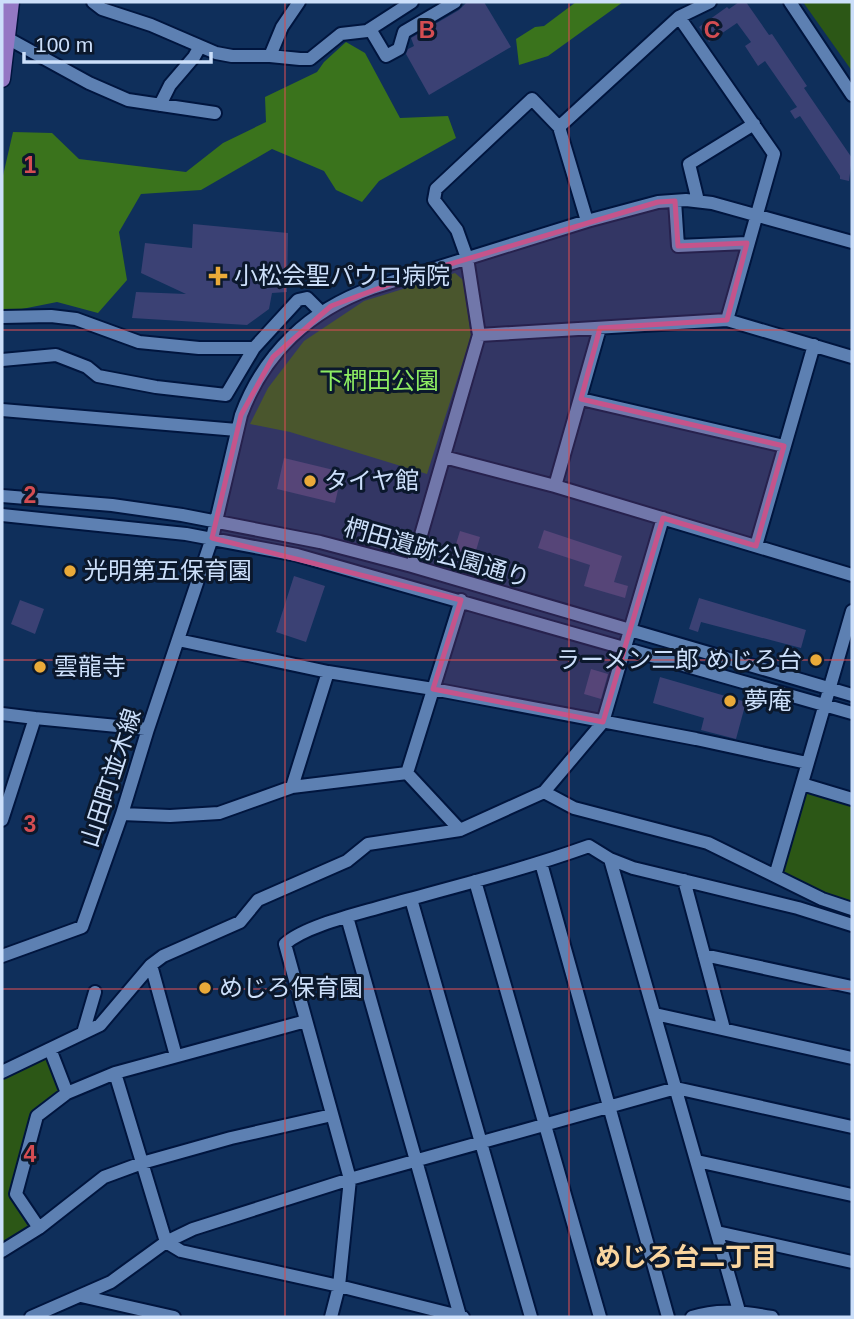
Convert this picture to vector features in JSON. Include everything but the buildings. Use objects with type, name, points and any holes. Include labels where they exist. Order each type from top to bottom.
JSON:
[{"type":"main road","points":[[2,79],[11,2]]},
{"type":"street","points":[[93,2],[111,6],[199,47],[232,57],[270,56],[300,59],[310,59],[341,34],[360,33],[370,29],[412,2]]},
{"type":"street","points":[[270,56],[282,27],[299,2]]},
{"type":"street","points":[[370,29],[386,56],[399,49],[404,33],[455,2]]},
{"type":"street","points":[[559,127],[679,17],[710,2]]},
{"type":"street","points":[[790,2],[852,95]]},
{"type":"street","points":[[679,17],[774,154],[727,320]]},
{"type":"street","points":[[7,38],[89,83],[128,100],[215,113]]},
{"type":"street","points":[[160,105],[170,85],[199,47]]},
{"type":"street","points":[[412,566],[479,335],[467,258],[457,230],[434,200],[436,189],[532,99],[559,127],[587,221]]},
{"type":"street","points":[[698,201],[689,164],[754,124]]},
{"type":"street","points":[[674,201],[678,246],[747,243]]},
{"type":"street","name":"山田町並木線","points":[[2,957],[82,927],[122,814],[212,538],[237,430],[249,396],[273,357],[296,332],[321,312],[362,291],[638,206],[698,201],[851,238]]},
{"type":"street","points":[[2,360],[56,355],[87,366],[98,376],[156,387],[226,395],[254,348],[298,300],[307,298],[321,312]]},
{"type":"street","points":[[2,317],[51,316],[76,319],[139,342],[199,348],[254,348]]},
{"type":"street","points":[[479,335],[727,320],[852,356]]},
{"type":"street","points":[[555,486],[600,328]]},
{"type":"street","points":[[756,546],[814,345]]},
{"type":"street","points":[[581,399],[784,446]]},
{"type":"street","points":[[2,410],[237,430]]},
{"type":"street","points":[[444,457],[555,486],[852,575]]},
{"type":"street","points":[[3,519],[7,496]]},
{"type":"street","name":"椚田遺跡公園通り","points":[[7,496],[112,505],[217,521],[320,542],[412,566],[852,695]]},
{"type":"street","name":"椚田遺跡公園通り","points":[[3,519],[212,538],[297,555],[852,713]]},
{"type":"street","points":[[2,1072],[100,1025],[151,965],[163,956],[240,922],[258,900],[347,861],[368,844],[460,830],[544,792],[603,722],[663,519]]},
{"type":"street","points":[[407,773],[461,600]]},
{"type":"street","points":[[775,876],[852,611]]},
{"type":"street","points":[[178,640],[328,672],[433,689],[807,763]]},
{"type":"street","points":[[292,788],[328,672]]},
{"type":"street","points":[[2,714],[148,729]]},
{"type":"street","points":[[2,820],[35,718]]},
{"type":"street","points":[[122,814],[170,816],[219,813],[292,788],[407,773]]},
{"type":"street","points":[[407,773],[460,830]]},
{"type":"street","points":[[802,785],[852,799]]},
{"type":"street","points":[[544,792],[574,808],[708,843],[822,899],[852,909]]},
{"type":"street","points":[[331,1317],[339,1286],[350,1179],[285,944],[292,937],[347,917],[541,863],[589,846],[610,859],[633,868],[798,908],[852,925]]},
{"type":"street","points":[[610,859],[739,1311]]},
{"type":"street","points":[[541,863],[668,1317]]},
{"type":"street","points":[[684,880],[724,1029]]},
{"type":"street","points":[[475,881],[600,1317]]},
{"type":"street","points":[[411,899],[531,1317]]},
{"type":"street","points":[[347,917],[461,1317]]},
{"type":"street","points":[[704,955],[852,987]]},
{"type":"street","points":[[151,965],[176,1056]]},
{"type":"street","points":[[83,1033],[95,992]]},
{"type":"street","points":[[655,1014],[852,1058]]},
{"type":"street","points":[[39,1228],[16,1194],[37,1116],[67,1093],[115,1073],[306,1021]]},
{"type":"street","points":[[50,1049],[67,1093]]},
{"type":"street","points":[[115,1073],[166,1242],[181,1251],[339,1286],[461,1317]]},
{"type":"street","points":[[31,1317],[111,1282],[166,1242],[193,1229],[350,1179],[676,1088],[852,1127]]},
{"type":"street","points":[[2,1251],[39,1228],[104,1177],[142,1163],[332,1115]]},
{"type":"street","points":[[697,1161],[852,1195]]},
{"type":"street","points":[[717,1232],[852,1262]]},
{"type":"street","points":[[81,1296],[174,1317]]},
{"type":"street","points":[[692,1317],[705,1313],[739,1311],[772,1317]]},
{"type":"highlighted area","points":[[675,201],[678,246],[747,243],[727,320],[600,328],[581,399],[784,446],[756,546],[663,518],[603,722],[433,689],[461,600],[212,538],[241,415],[273,357],[331,306],[420,273],[658,202]]},
{"type":"green space","points":[[576,2],[623,2],[548,56],[519,65],[516,39],[535,27],[544,26]]},
{"type":"green space","points":[[803,2],[852,2],[852,71]]},
{"type":"green space","points":[[346,42],[365,53],[400,118],[448,116],[456,138],[379,181],[362,202],[336,190],[324,171],[272,149],[201,190],[141,194],[119,232],[127,280],[98,313],[57,302],[2,313],[2,180],[13,132],[52,133],[79,159],[186,172],[223,143],[266,122],[265,97],[317,72]]},
{"type":"green space","name":"下椚田公園","points":[[455,273],[463,280],[471,336],[427,474],[290,432],[250,424],[268,388],[304,341],[364,301]]},
{"type":"green space","points":[[802,784],[852,799],[852,909],[775,876]]},
{"type":"green space","points":[[48,1055],[62,1093],[32,1114],[9,1196],[28,1226],[2,1242],[2,1080]]},
{"type":"place","name":"小松会聖パウロ病院","points":[[218,276]]},
{"type":"place","name":"タイヤ館","points":[[310,481]]},
{"type":"place","name":"光明第五保育園","points":[[70,571]]},
{"type":"place","name":"ラーメン二郎 めじろ台","points":[[816,660]]},
{"type":"place","name":"雲龍寺","points":[[40,667]]},
{"type":"place","name":"夢庵","points":[[730,701]]},
{"type":"place","name":"めじろ保育園","points":[[205,988]]},
{"type":"district","name":"めじろ台二丁目","points":[[686,1257]]}]
